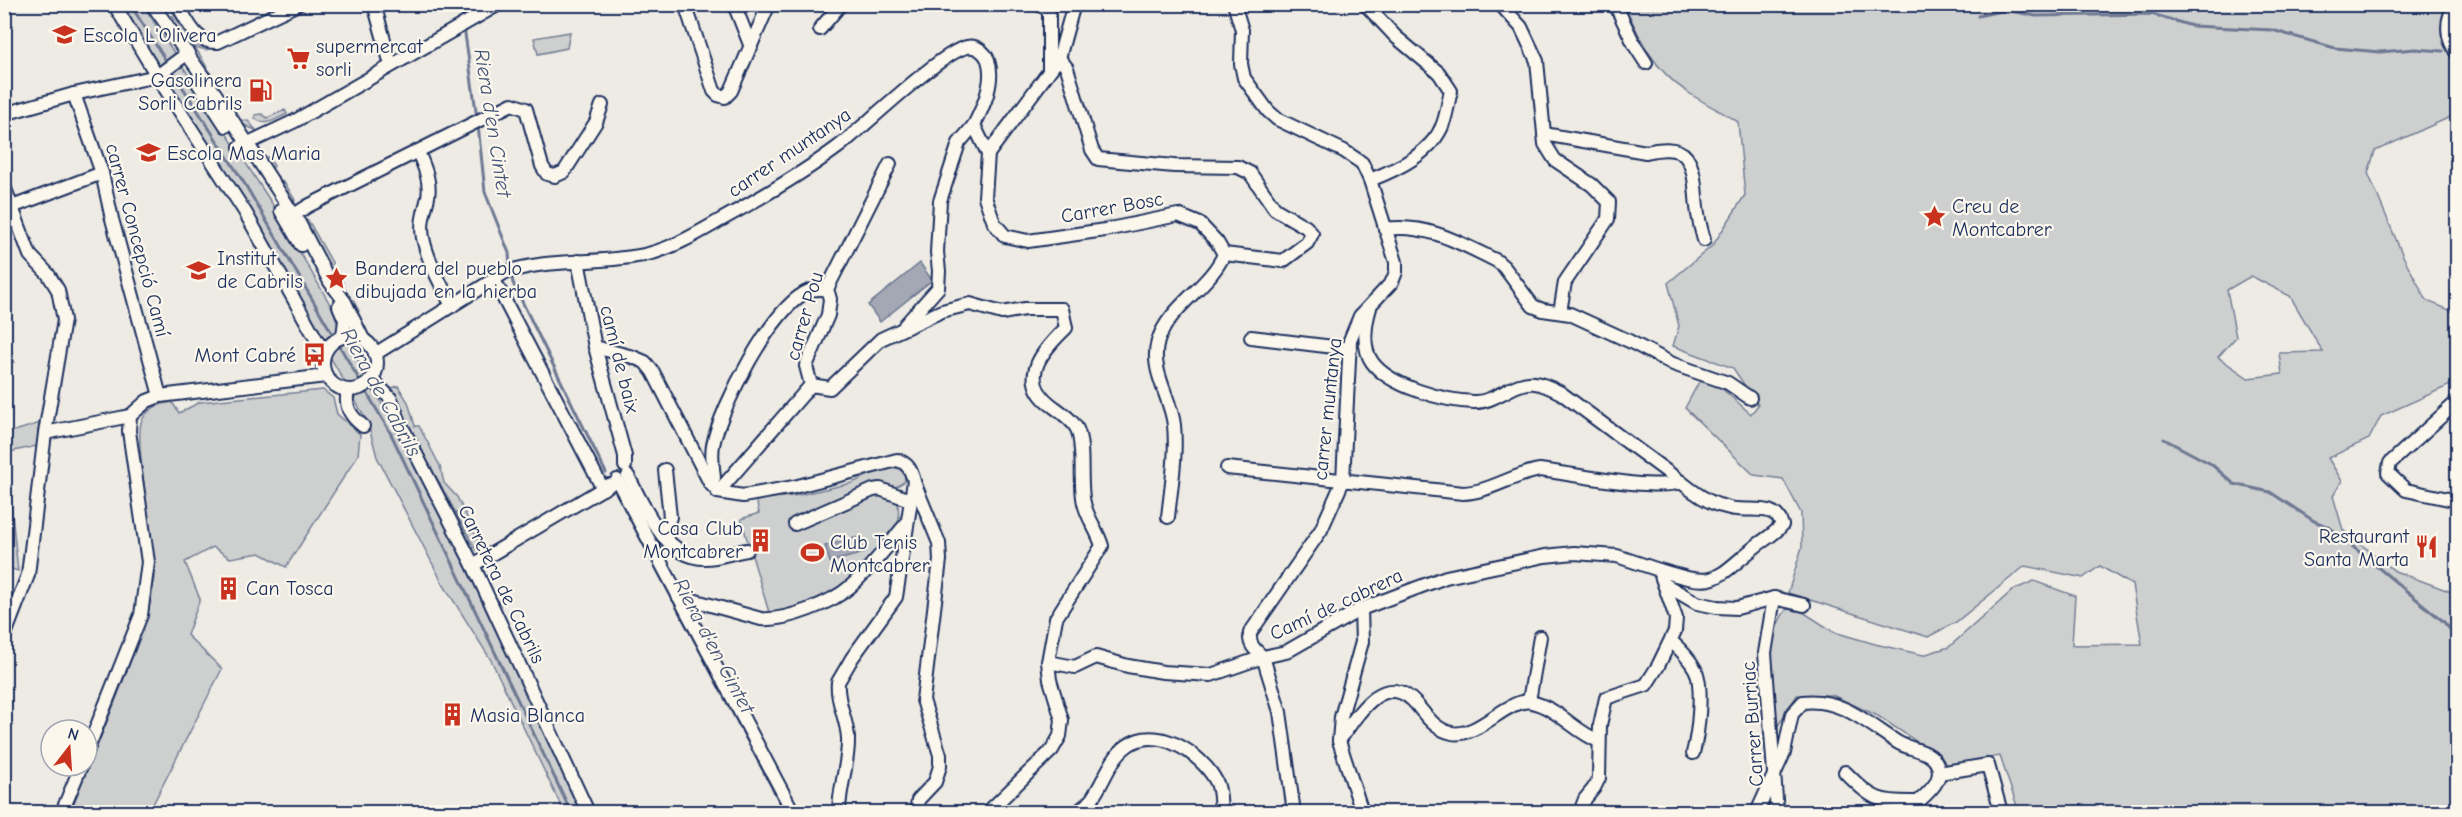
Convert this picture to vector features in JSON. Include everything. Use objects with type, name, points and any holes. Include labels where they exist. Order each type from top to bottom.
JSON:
[{"type":"street","points":[[114,4],[245,212],[324,353]]},
{"type":"street","points":[[151,4],[182,57],[294,216],[330,282],[345,302],[363,339],[372,347],[376,368],[364,386],[348,390],[332,383],[326,376],[322,361],[324,353],[335,340],[343,336],[363,339]]},
{"type":"street","points":[[177,4],[200,40],[209,43],[218,42],[298,4]]},
{"type":"street","points":[[374,4],[391,65]]},
{"type":"street","points":[[244,146],[295,121],[498,4]]},
{"type":"street","points":[[685,4],[714,91],[718,95],[725,96],[731,91],[769,4]]},
{"type":"street","points":[[734,4],[751,47]]},
{"type":"street","points":[[820,29],[841,4]]},
{"type":"street","points":[[1037,4],[1048,9],[1049,70]]},
{"type":"street","points":[[901,329],[938,288],[937,252],[940,201],[959,143],[974,125],[987,154],[1059,57],[1074,4]]},
{"type":"street","name":"carrer muntanya","points":[[1234,4],[1242,30],[1241,64],[1244,78],[1268,111],[1277,119],[1344,151],[1362,163],[1370,180],[1396,262],[1396,272],[1386,290],[1360,316],[1350,340],[1343,481],[1320,530],[1250,633],[1250,642],[1254,650],[1263,657],[1280,711],[1294,813]]},
{"type":"street","points":[[1365,4],[1396,37],[1439,73],[1451,91],[1443,125],[1431,145],[1395,170],[1370,180]]},
{"type":"street","points":[[1500,4],[1521,27],[1537,62],[1545,144],[1556,160],[1592,185],[1608,202],[1608,219],[1565,282],[1560,312]]},
{"type":"street","points":[[1615,4],[1635,46],[1646,63]]},
{"type":"street","points":[[2457,4],[2448,22],[2450,37],[2457,54]]},
{"type":"street","name":"carrer muntanya","points":[[375,354],[494,280],[525,266],[647,254],[689,238],[765,195],[837,148],[919,78],[965,47],[976,47],[986,55],[990,68],[984,106],[974,125]]},
{"type":"street","points":[[4,114],[74,94],[159,74],[182,57]]},
{"type":"street","points":[[1059,57],[1067,68],[1092,150],[1098,159],[1174,166],[1239,167],[1250,172],[1275,209],[1306,227],[1312,234],[1307,243],[1283,261],[1224,254],[1219,265],[1164,329],[1156,350],[1157,371],[1174,428],[1168,517]]},
{"type":"street","name":"carrer Concepció Camí","points":[[74,94],[102,173],[112,219],[160,396]]},
{"type":"street","points":[[294,216],[308,206],[512,104],[526,109],[542,166],[547,174],[555,176],[564,172],[596,122],[602,105]]},
{"type":"street","points":[[1544,134],[1646,152],[1658,149],[1680,152],[1686,157],[1694,179],[1697,210],[1704,240]]},
{"type":"street","points":[[244,146],[341,309],[345,320],[343,336]]},
{"type":"street","points":[[418,152],[428,181],[428,196],[422,218],[423,237],[432,268],[452,306]]},
{"type":"street","name":"Carrer Bosc","points":[[987,154],[985,197],[994,223],[1005,236],[1029,241],[1105,230],[1178,215],[1200,224],[1217,242],[1224,254]]},
{"type":"street","name":"carrer Pou","points":[[714,488],[811,385],[806,366],[831,306],[827,290],[890,164]]},
{"type":"street","points":[[12,207],[102,173]]},
{"type":"street","points":[[4,186],[30,255],[48,274],[58,290],[64,330],[45,433],[28,574],[4,637]]},
{"type":"street","points":[[1385,229],[1416,227],[1440,233],[1497,261],[1533,306],[1560,312],[1629,341],[1673,364],[1728,383],[1750,398]]},
{"type":"street","name":"camí de baix","points":[[578,261],[595,346],[625,456],[623,474],[678,596],[793,813]]},
{"type":"street","points":[[494,280],[603,489]]},
{"type":"street","points":[[714,488],[712,448],[718,425],[754,352],[788,306],[808,291],[827,290]]},
{"type":"street","points":[[811,385],[830,388],[881,339],[942,311],[970,304],[1002,313],[1025,309],[1062,309],[1066,328],[1041,355],[1034,371],[1035,385],[1043,399],[1067,417],[1078,431],[1084,504],[1102,546],[1056,618],[1048,662],[1050,680],[1062,720],[1060,736],[1052,750],[988,813]]},
{"type":"street","points":[[1372,305],[1367,316],[1366,349],[1372,362],[1405,386],[1454,400],[1477,402],[1527,382],[1545,386],[1561,393],[1681,482]]},
{"type":"street","points":[[1251,337],[1350,349]]},
{"type":"street","points":[[595,346],[645,362],[653,372],[714,488],[743,496],[794,487],[897,460],[906,464],[913,476],[939,543],[940,560],[923,700],[940,755],[940,766],[935,782],[918,800],[916,813]]},
{"type":"street","points":[[45,433],[130,416],[147,401],[160,396],[326,376]]},
{"type":"street","name":"Carretera de Cabrils","points":[[370,380],[391,399],[401,425],[473,564],[588,813]]},
{"type":"street","points":[[348,390],[347,408],[352,417],[363,426]]},
{"type":"street","points":[[2457,401],[2390,463],[2388,473],[2406,490],[2457,501]]},
{"type":"street","points":[[99,721],[141,615],[148,562],[129,431],[130,416]]},
{"type":"street","points":[[1227,468],[1463,493],[1481,490],[1526,472],[1540,470],[1670,485],[1681,482]]},
{"type":"street","points":[[663,536],[670,517],[665,470]]},
{"type":"street","points":[[473,564],[603,489],[623,474],[663,536],[677,550],[703,558],[747,549]]},
{"type":"street","points":[[839,813],[848,740],[838,682],[852,658],[896,597],[913,476]]},
{"type":"street","name":"Camí de cabrera","points":[[1048,662],[1075,667],[1096,657],[1151,670],[1211,675],[1263,657],[1286,652],[1361,609],[1446,577],[1545,556],[1574,553],[1617,556],[1703,581],[1731,569],[1782,525],[1780,517],[1772,512],[1736,509],[1715,504],[1696,494],[1681,482]]},
{"type":"street","points":[[795,524],[873,490],[880,489],[910,500]]},
{"type":"street","points":[[678,596],[760,619],[772,620],[814,607],[850,587],[907,523]]},
{"type":"street","points":[[883,550],[903,555]]},
{"type":"street","points":[[1580,813],[1585,799],[1599,778],[1599,741],[1602,709],[1606,698],[1646,685],[1675,631],[1676,618],[1659,570]]},
{"type":"street","points":[[1664,584],[1697,603],[1717,607],[1737,608],[1774,598],[1804,604]]},
{"type":"street","name":"Carrer Burriac","points":[[1774,598],[1765,653],[1777,813]]},
{"type":"street","points":[[1361,609],[1362,642],[1341,717],[1339,741],[1362,813]]},
{"type":"street","points":[[1529,701],[1540,637]]},
{"type":"street","points":[[1671,641],[1682,651],[1696,671],[1699,704],[1693,753]]},
{"type":"street","points":[[1339,741],[1357,714],[1372,700],[1391,689],[1400,691],[1408,697],[1436,727],[1453,734],[1468,731],[1518,703],[1529,701],[1544,707],[1599,741]]},
{"type":"street","points":[[1757,813],[1784,753],[1792,714],[1803,702],[1826,702],[1858,715],[1899,744],[1932,758],[1937,764],[1939,773],[1934,787],[1918,802],[1888,802],[1866,792],[1845,772]]},
{"type":"street","points":[[1078,813],[1091,801],[1125,747],[1135,741],[1149,738],[1164,739],[1182,746],[1198,759],[1216,780],[1221,813]]},
{"type":"street","points":[[1939,773],[1988,765],[2001,813]]},
{"type":"street","points":[[62,813],[76,778]]},
{"type":"shaded area","points":[[120,5],[143,5],[271,202],[335,313],[337,322],[403,443],[465,565],[584,812],[564,812],[491,660],[443,584],[377,457],[368,423],[246,210]]},
{"type":"shaded area","points":[[1625,5],[2452,5],[2444,13],[2441,33],[2449,55],[2457,65],[2457,114],[2375,151],[2368,173],[2403,256],[2427,301],[2457,313],[2457,382],[2381,416],[2369,439],[2328,458],[2342,481],[2333,496],[2343,530],[2395,571],[2457,594],[2457,812],[2019,812],[2000,756],[1947,765],[1878,716],[1832,695],[1797,695],[1776,729],[1771,666],[1772,650],[1774,634],[1787,609],[1803,612],[1834,632],[1923,655],[1949,647],[2013,590],[2034,581],[2075,596],[2072,645],[2142,644],[2132,585],[2100,566],[2083,578],[2025,566],[1956,622],[1928,637],[1788,593],[1802,547],[1801,513],[1783,479],[1754,475],[1685,408],[1700,380],[1720,387],[1751,414],[1758,405],[1733,368],[1673,346],[1679,326],[1668,283],[1713,245],[1745,195],[1738,122],[1692,95],[1665,73],[1642,41]],"holes":[[[2251,276],[2290,296],[2323,352],[2279,353],[2282,374],[2248,378],[2218,357],[2236,337],[2227,290]]]},
{"type":"shaded area","points":[[175,15],[194,44],[212,46],[206,50],[195,47],[235,115],[239,120],[248,121],[257,131],[236,121],[189,50],[195,46],[172,16]]},
{"type":"shaded area","points":[[570,32],[567,48],[538,54],[534,38]]},
{"type":"shaded area","points":[[285,110],[287,114],[271,122],[259,121],[255,118],[255,115],[262,114],[267,118]]},
{"type":"shaded area","points":[[263,157],[268,157],[274,166],[271,170],[286,185],[295,200],[293,205],[287,204],[260,161]]},
{"type":"shaded area","points":[[308,220],[343,282],[348,300],[353,300],[359,311],[354,312],[301,221]]},
{"type":"shaded area","points":[[920,263],[932,280],[880,322],[868,305]]},
{"type":"shaded area","points":[[5,332],[14,362],[5,362]]},
{"type":"shaded area","points":[[398,386],[408,402],[415,426],[419,426],[440,466],[444,483],[457,497],[479,542],[476,550],[402,414],[398,397],[392,388]]},
{"type":"shaded area","points":[[323,390],[333,398],[337,414],[360,434],[358,455],[286,567],[260,553],[230,558],[213,547],[185,562],[200,599],[187,635],[222,669],[149,812],[67,812],[73,804],[84,778],[99,778],[99,741],[150,605],[154,568],[140,447],[142,420],[148,412],[163,404],[172,402],[179,413],[200,402]]},
{"type":"shaded area","points":[[40,423],[37,446],[5,453],[5,434]]},
{"type":"shaded area","name":"Club Tenis Montcabrer","points":[[893,464],[904,469],[905,481],[893,489],[898,502],[899,521],[848,585],[813,606],[771,619],[741,519],[759,513],[756,499],[794,496],[852,483]]},
{"type":"shaded area","points":[[5,494],[10,495],[18,571],[5,567]]},
{"type":"shaded area","points":[[859,537],[864,553],[830,562],[825,546]]},
{"type":"waterway","name":"Riera de Cabrils","points":[[130,4],[168,64]]},
{"type":"waterway","name":"Riera d'en Cintet","points":[[460,4],[463,20]]},
{"type":"waterway","points":[[1978,16],[2006,10],[2036,16],[2152,14],[2192,26],[2272,30],[2335,48],[2380,52],[2415,49],[2443,51]]},
{"type":"waterway","name":"Riera d'en Cintet","points":[[464,27],[477,118]]},
{"type":"waterway","name":"Riera de Cabrils","points":[[171,69],[246,186],[391,434],[571,812]]},
{"type":"waterway","name":"Riera d'en Cintet","points":[[478,125],[485,192],[509,253],[510,267]]},
{"type":"waterway","name":"Riera d'en Cintet","points":[[511,273],[513,283],[606,473]]},
{"type":"waterway","points":[[2164,439],[2211,464],[2234,484],[2270,492],[2314,521],[2329,527],[2443,621],[2458,639]]},
{"type":"waterway","name":"Riera d'en Cintet","points":[[617,494],[785,812]]},
{"type":"place","name":"Escola L'Olivera","points":[[65,35]]},
{"type":"place","name":"supermercat sorli","points":[[298,58]]},
{"type":"place","name":"Gasolinera Sorli Cabrils","points":[[260,91]]},
{"type":"place","name":"Escola Mas Maria","points":[[149,153]]},
{"type":"place","name":"Creu de Montcabrer","points":[[1934,217]]},
{"type":"place","name":"Institut de Cabrils","points":[[199,270]]},
{"type":"place","name":"Bandera del pueblo dibujada en la hierba","points":[[337,279]]},
{"type":"place","name":"Mont Cabré","points":[[314,355]]},
{"type":"place","name":"Casa Club Montcabrer","points":[[761,540]]},
{"type":"place","name":"Restaurant Santa Marta","points":[[2427,547]]},
{"type":"place","name":"Club Tenis Montcabrer","points":[[812,553]]},
{"type":"place","name":"Can Tosca","points":[[228,588]]},
{"type":"place","name":"Masia Blanca","points":[[452,715]]}]
